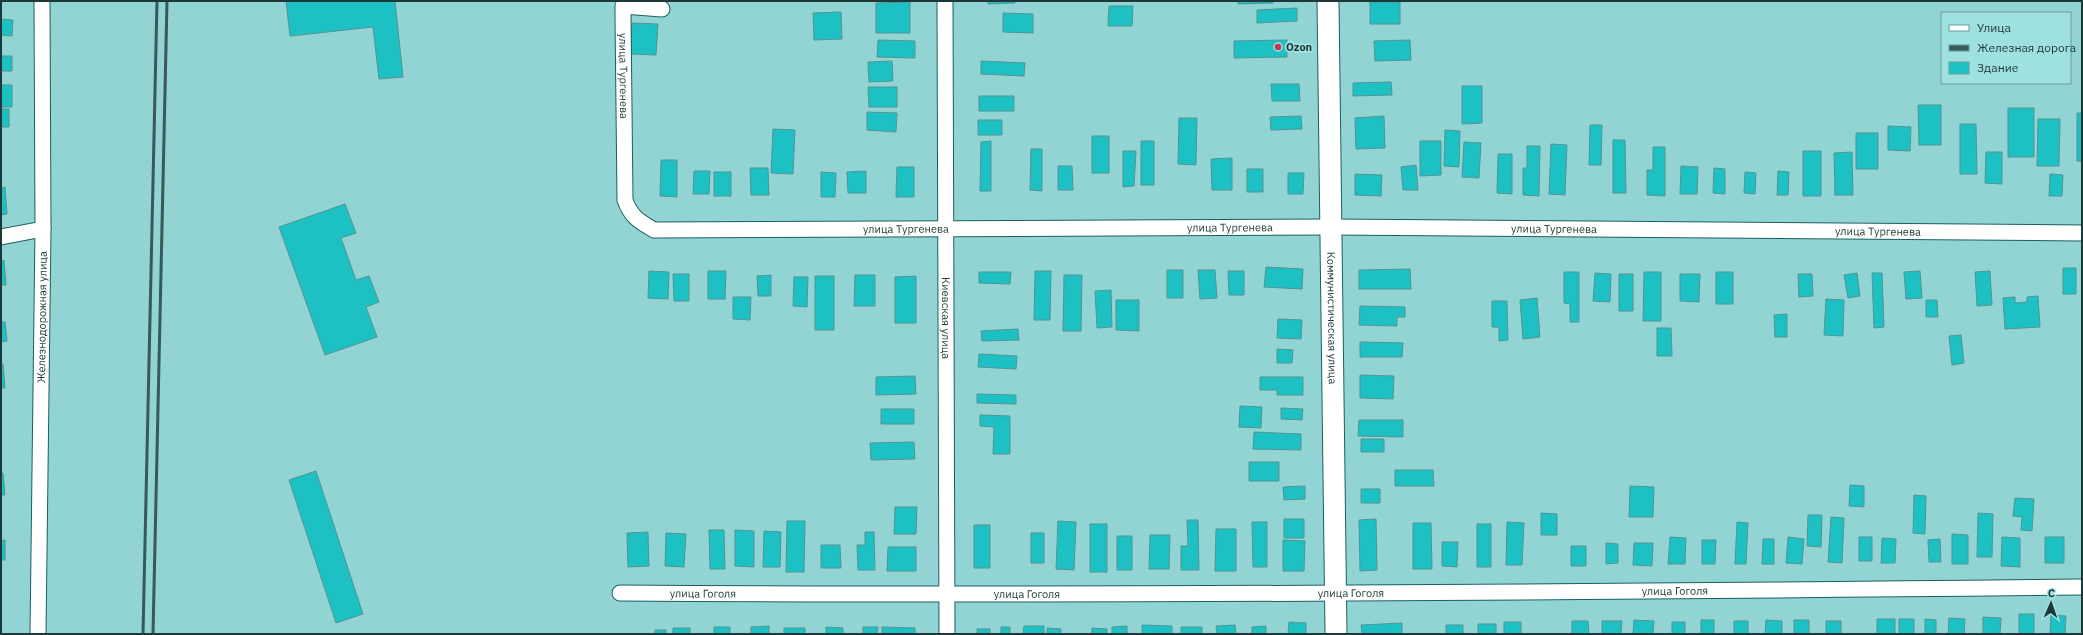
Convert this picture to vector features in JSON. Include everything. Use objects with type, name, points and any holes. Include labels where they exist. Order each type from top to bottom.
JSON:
[{"type":"street","name":"Железнодорожная улица","points":[[38,634],[43,229],[42,1]]},
{"type":"street","name":"Киевская улица","points":[[945,1],[947,227],[947,634]]},
{"type":"street","name":"Коммунистическая улица","points":[[1328,1],[1336,634]]},
{"type":"street","name":"улица Тургенева","points":[[662,9],[623,6],[625,200],[629,212],[638,221],[654,230],[947,227],[1332,227],[2082,233]]},
{"type":"street","points":[[1,237],[43,229]]},
{"type":"street","name":"улица Гоголя","points":[[620,592],[948,595],[1336,594],[2082,587]]},
{"type":"building","points":[[286,1],[395,1],[403,77],[379,79],[373,27],[290,36]]},
{"type":"building","points":[[988,1],[1015,1],[1015,3],[988,4]]},
{"type":"building","points":[[1238,1],[1273,1],[1273,3],[1238,4]]},
{"type":"building","points":[[910,2],[910,33],[876,33],[876,3]]},
{"type":"building","points":[[1370,2],[1400,2],[1400,24],[1370,24]]},
{"type":"building","points":[[1109,6],[1133,6],[1132,26],[1108,26]]},
{"type":"building","points":[[1297,8],[1297,21],[1257,23],[1257,10]]},
{"type":"building","points":[[841,12],[842,39],[814,40],[813,13]]},
{"type":"building","points":[[1003,13],[1033,14],[1033,33],[1003,32]]},
{"type":"building","points":[[1,19],[13,20],[12,36],[1,35]]},
{"type":"building","points":[[632,23],[658,24],[656,55],[630,54]]},
{"type":"building","points":[[878,40],[915,41],[915,58],[877,57]]},
{"type":"building","points":[[1287,40],[1287,57],[1234,58],[1234,41]]},
{"type":"building","points":[[1410,40],[1411,60],[1375,61],[1374,41]]},
{"type":"building","points":[[1,56],[12,56],[12,71],[1,71]]},
{"type":"building","points":[[892,61],[893,81],[869,82],[868,62]]},
{"type":"building","points":[[981,61],[1025,63],[1024,76],[981,74]]},
{"type":"building","points":[[1391,82],[1392,95],[1353,96],[1353,83]]},
{"type":"building","points":[[1271,84],[1299,84],[1300,101],[1272,101]]},
{"type":"building","points":[[1,85],[12,85],[12,107],[1,107]]},
{"type":"building","points":[[1462,86],[1482,86],[1482,123],[1462,124]]},
{"type":"building","points":[[868,87],[897,87],[897,107],[869,107]]},
{"type":"building","points":[[979,96],[1014,96],[1014,111],[979,111]]},
{"type":"building","points":[[1918,105],[1941,105],[1941,145],[1919,145]]},
{"type":"building","points":[[2008,108],[2034,108],[2034,157],[2008,157]]},
{"type":"building","points":[[1,109],[9,109],[9,127],[1,127]]},
{"type":"building","points":[[867,112],[897,113],[896,132],[867,130]]},
{"type":"building","points":[[2077,113],[2082,113],[2082,161],[2077,161]]},
{"type":"building","points":[[1301,116],[1302,129],[1271,130],[1270,117]]},
{"type":"building","points":[[1384,116],[1385,148],[1356,149],[1355,118]]},
{"type":"building","points":[[1179,118],[1197,118],[1196,165],[1178,164]]},
{"type":"building","points":[[2038,119],[2060,119],[2059,166],[2037,166]]},
{"type":"building","points":[[978,120],[1002,120],[1002,135],[978,135]]},
{"type":"building","points":[[1960,124],[1976,124],[1977,174],[1960,174]]},
{"type":"building","points":[[1590,125],[1602,125],[1601,165],[1589,165]]},
{"type":"building","points":[[1888,126],[1911,127],[1910,151],[1888,150]]},
{"type":"building","points":[[773,129],[795,130],[793,174],[771,173]]},
{"type":"building","points":[[1445,130],[1460,131],[1459,167],[1444,166]]},
{"type":"building","points":[[1856,133],[1878,133],[1878,169],[1856,169]]},
{"type":"building","points":[[1092,136],[1109,136],[1109,173],[1092,173]]},
{"type":"building","points":[[1613,140],[1625,140],[1626,193],[1613,193]]},
{"type":"building","points":[[991,141],[991,191],[980,191],[981,142]]},
{"type":"building","points":[[1141,141],[1154,141],[1154,185],[1141,185]]},
{"type":"building","points":[[1420,141],[1441,141],[1441,175],[1420,176]]},
{"type":"building","points":[[1464,142],[1481,143],[1479,178],[1462,177]]},
{"type":"building","points":[[1551,144],[1567,145],[1565,195],[1549,194]]},
{"type":"building","points":[[1527,146],[1540,146],[1539,196],[1523,195],[1523,168],[1527,168]]},
{"type":"building","points":[[1653,147],[1665,147],[1665,196],[1647,195],[1647,170],[1653,170]]},
{"type":"building","points":[[1031,149],[1042,149],[1042,191],[1030,190]]},
{"type":"building","points":[[1123,151],[1136,151],[1134,186],[1123,187]]},
{"type":"building","points":[[1803,151],[1821,151],[1821,196],[1803,196]]},
{"type":"building","points":[[1852,152],[1853,195],[1835,195],[1834,153]]},
{"type":"building","points":[[1986,152],[2002,152],[2002,184],[1985,183]]},
{"type":"building","points":[[1498,154],[1512,154],[1512,194],[1497,193]]},
{"type":"building","points":[[1232,158],[1232,190],[1212,190],[1211,159]]},
{"type":"building","points":[[661,160],[677,160],[677,197],[660,196]]},
{"type":"building","points":[[1416,165],[1418,190],[1403,190],[1401,167]]},
{"type":"building","points":[[1058,166],[1072,166],[1073,190],[1058,190]]},
{"type":"building","points":[[1681,166],[1698,167],[1697,194],[1680,194]]},
{"type":"building","points":[[897,167],[914,167],[914,197],[896,197]]},
{"type":"building","points":[[750,168],[768,168],[769,195],[751,195]]},
{"type":"building","points":[[1714,168],[1725,169],[1725,194],[1713,193]]},
{"type":"building","points":[[1247,169],[1263,169],[1263,192],[1247,192]]},
{"type":"building","points":[[694,171],[710,171],[709,194],[693,194]]},
{"type":"building","points":[[866,171],[866,193],[848,193],[847,172]]},
{"type":"building","points":[[1778,171],[1789,172],[1788,195],[1777,195]]},
{"type":"building","points":[[714,172],[731,172],[731,196],[714,196]]},
{"type":"building","points":[[821,172],[836,173],[835,197],[821,197]]},
{"type":"building","points":[[1745,172],[1756,173],[1755,194],[1744,193]]},
{"type":"building","points":[[1288,173],[1304,173],[1303,194],[1288,194]]},
{"type":"building","points":[[1355,174],[1382,175],[1381,196],[1355,195]]},
{"type":"building","points":[[2050,174],[2063,175],[2062,196],[2049,196]]},
{"type":"building","points":[[5,187],[7,214],[1,215],[1,188]]},
{"type":"building","points":[[345,204],[356,233],[341,238],[356,280],[369,276],[379,302],[366,307],[377,337],[325,355],[279,227]]},
{"type":"building","points":[[4,260],[6,285],[1,285],[1,261]]},
{"type":"building","points":[[1266,267],[1303,269],[1302,289],[1264,287]]},
{"type":"building","points":[[2063,268],[2076,268],[2076,294],[2063,294]]},
{"type":"building","points":[[1410,269],[1411,289],[1359,289],[1359,270]]},
{"type":"building","points":[[1167,270],[1183,270],[1183,298],[1167,298]]},
{"type":"building","points":[[1198,270],[1215,270],[1217,298],[1200,299]]},
{"type":"building","points":[[649,271],[669,272],[668,299],[648,298]]},
{"type":"building","points":[[708,271],[726,271],[725,299],[708,299]]},
{"type":"building","points":[[1035,271],[1051,271],[1050,320],[1034,320]]},
{"type":"building","points":[[1228,271],[1244,271],[1244,295],[1229,295]]},
{"type":"building","points":[[1920,271],[1922,298],[1906,299],[1904,272]]},
{"type":"building","points":[[1990,271],[1992,305],[1977,306],[1975,272]]},
{"type":"building","points":[[979,272],[1011,272],[1010,284],[979,283]]},
{"type":"building","points":[[1564,272],[1579,272],[1579,322],[1570,322],[1570,304],[1564,303]]},
{"type":"building","points":[[1644,272],[1661,272],[1661,321],[1643,321]]},
{"type":"building","points":[[1716,272],[1733,272],[1733,304],[1716,304]]},
{"type":"building","points":[[1595,273],[1611,274],[1610,302],[1593,301]]},
{"type":"building","points":[[1857,273],[1860,296],[1848,298],[1844,275]]},
{"type":"building","points":[[1872,273],[1882,273],[1884,327],[1874,328]]},
{"type":"building","points":[[673,274],[689,274],[689,301],[674,301]]},
{"type":"building","points":[[1619,274],[1633,274],[1633,311],[1619,311]]},
{"type":"building","points":[[1680,274],[1700,274],[1699,302],[1680,301]]},
{"type":"building","points":[[1798,274],[1812,274],[1813,296],[1799,297]]},
{"type":"building","points":[[771,275],[771,296],[758,296],[757,276]]},
{"type":"building","points":[[855,275],[875,275],[875,306],[854,306]]},
{"type":"building","points":[[1064,275],[1082,275],[1081,331],[1063,331]]},
{"type":"building","points":[[815,276],[834,276],[834,330],[815,330]]},
{"type":"building","points":[[916,276],[916,323],[895,323],[895,277]]},
{"type":"building","points":[[794,277],[808,277],[807,307],[793,306]]},
{"type":"building","points":[[1111,290],[1112,327],[1097,328],[1095,291]]},
{"type":"building","points":[[2038,296],[2040,327],[2005,329],[2003,298],[2015,297],[2015,303],[2027,302],[2027,297]]},
{"type":"building","points":[[733,297],[751,297],[750,320],[733,319]]},
{"type":"building","points":[[1537,298],[1540,337],[1523,339],[1520,300]]},
{"type":"building","points":[[1826,299],[1844,300],[1843,336],[1824,335]]},
{"type":"building","points":[[1116,300],[1139,300],[1139,331],[1116,330]]},
{"type":"building","points":[[1926,300],[1937,300],[1938,317],[1926,317]]},
{"type":"building","points":[[1492,301],[1507,301],[1508,340],[1499,341],[1499,327],[1492,327]]},
{"type":"building","points":[[1360,306],[1405,307],[1405,317],[1397,317],[1397,326],[1359,325]]},
{"type":"building","points":[[1787,314],[1787,337],[1775,337],[1774,315]]},
{"type":"building","points":[[1278,319],[1302,320],[1301,339],[1277,338]]},
{"type":"building","points":[[1,322],[5,322],[7,341],[1,342]]},
{"type":"building","points":[[1657,328],[1671,328],[1672,356],[1657,356]]},
{"type":"building","points":[[1018,329],[1019,340],[982,341],[981,331]]},
{"type":"building","points":[[1961,335],[1964,363],[1952,365],[1949,336]]},
{"type":"building","points":[[1360,342],[1403,343],[1402,357],[1360,357]]},
{"type":"building","points":[[1277,349],[1293,350],[1292,363],[1277,363]]},
{"type":"building","points":[[979,354],[1017,356],[1016,369],[978,367]]},
{"type":"building","points":[[1,364],[3,364],[5,388],[1,388]]},
{"type":"building","points":[[1360,375],[1394,376],[1393,399],[1360,398]]},
{"type":"building","points":[[915,376],[916,394],[876,395],[876,377]]},
{"type":"building","points":[[1260,377],[1303,377],[1303,395],[1277,395],[1277,390],[1260,390]]},
{"type":"building","points":[[977,394],[1016,395],[1016,404],[977,403]]},
{"type":"building","points":[[1240,406],[1262,407],[1261,428],[1239,427]]},
{"type":"building","points":[[1281,408],[1303,409],[1302,420],[1281,419]]},
{"type":"building","points":[[881,409],[914,409],[914,424],[881,424]]},
{"type":"building","points":[[980,415],[1010,416],[1010,454],[993,454],[994,427],[980,426]]},
{"type":"building","points":[[1359,420],[1403,420],[1403,437],[1358,436]]},
{"type":"building","points":[[1254,432],[1301,434],[1301,450],[1253,449]]},
{"type":"building","points":[[1361,439],[1384,439],[1384,452],[1361,452]]},
{"type":"building","points":[[914,442],[915,459],[871,460],[870,443]]},
{"type":"building","points":[[1249,462],[1279,462],[1279,481],[1249,481]]},
{"type":"building","points":[[1395,470],[1433,470],[1434,486],[1395,486]]},
{"type":"building","points":[[316,471],[363,614],[336,623],[289,480]]},
{"type":"building","points":[[1,473],[3,473],[5,495],[1,495]]},
{"type":"building","points":[[1850,485],[1864,486],[1864,507],[1849,506]]},
{"type":"building","points":[[1305,486],[1305,499],[1284,500],[1283,487]]},
{"type":"building","points":[[1630,486],[1654,487],[1653,517],[1629,517]]},
{"type":"building","points":[[1361,489],[1380,489],[1380,503],[1361,503]]},
{"type":"building","points":[[1914,495],[1926,496],[1925,534],[1913,533]]},
{"type":"building","points":[[2015,498],[2034,499],[2032,531],[2021,530],[2022,517],[2013,516]]},
{"type":"building","points":[[895,507],[917,507],[916,534],[894,534]]},
{"type":"building","points":[[1541,513],[1557,514],[1557,535],[1541,535]]},
{"type":"building","points":[[1978,513],[1993,514],[1992,557],[1977,557]]},
{"type":"building","points":[[1808,515],[1822,515],[1821,547],[1807,546]]},
{"type":"building","points":[[1831,517],[1844,518],[1842,563],[1828,562]]},
{"type":"building","points":[[1284,519],[1304,519],[1304,538],[1284,538]]},
{"type":"building","points":[[1376,519],[1377,570],[1360,571],[1359,520]]},
{"type":"building","points":[[1187,520],[1198,520],[1199,570],[1181,570],[1181,546],[1188,546]]},
{"type":"building","points":[[787,521],[805,521],[804,572],[786,572]]},
{"type":"building","points":[[1058,521],[1076,522],[1074,570],[1056,569]]},
{"type":"building","points":[[1252,522],[1267,522],[1267,567],[1253,567]]},
{"type":"building","points":[[1507,522],[1524,523],[1522,565],[1506,565]]},
{"type":"building","points":[[1737,522],[1748,523],[1746,564],[1735,564]]},
{"type":"building","points":[[1413,523],[1431,523],[1432,569],[1413,569]]},
{"type":"building","points":[[1090,524],[1107,524],[1107,572],[1090,572]]},
{"type":"building","points":[[1477,524],[1491,524],[1491,567],[1477,567]]},
{"type":"building","points":[[974,525],[990,525],[990,568],[974,568]]},
{"type":"building","points":[[1216,529],[1236,529],[1236,571],[1215,571]]},
{"type":"building","points":[[709,530],[724,530],[725,569],[710,569]]},
{"type":"building","points":[[735,530],[754,531],[754,567],[735,566]]},
{"type":"building","points":[[764,531],[781,532],[780,567],[763,567]]},
{"type":"building","points":[[648,532],[649,566],[628,567],[627,533]]},
{"type":"building","points":[[865,532],[874,532],[875,570],[858,570],[857,545],[865,545]]},
{"type":"building","points":[[666,533],[686,534],[684,567],[665,566]]},
{"type":"building","points":[[1031,533],[1044,533],[1044,563],[1031,563]]},
{"type":"building","points":[[1952,534],[1968,535],[1968,564],[1952,564]]},
{"type":"building","points":[[1150,535],[1170,535],[1169,569],[1149,569]]},
{"type":"building","points":[[1117,536],[1132,536],[1132,570],[1117,570]]},
{"type":"building","points":[[1670,537],[1686,538],[1685,564],[1668,564]]},
{"type":"building","points":[[1788,537],[1804,539],[1802,564],[1786,563]]},
{"type":"building","points":[[1859,537],[1872,537],[1872,561],[1859,561]]},
{"type":"building","points":[[2002,537],[2020,538],[2020,567],[2001,566]]},
{"type":"building","points":[[2045,537],[2064,537],[2064,563],[2045,563]]},
{"type":"building","points":[[1882,538],[1896,539],[1895,563],[1881,563]]},
{"type":"building","points":[[1763,539],[1774,539],[1774,564],[1762,564]]},
{"type":"building","points":[[1940,539],[1941,562],[1929,562],[1928,540]]},
{"type":"building","points":[[5,540],[5,560],[1,560],[1,541]]},
{"type":"building","points":[[1283,540],[1305,541],[1304,571],[1283,571]]},
{"type":"building","points":[[1702,540],[1716,540],[1715,564],[1702,564]]},
{"type":"building","points":[[1442,542],[1458,542],[1457,567],[1442,566]]},
{"type":"building","points":[[1606,543],[1618,544],[1618,563],[1606,564]]},
{"type":"building","points":[[1634,543],[1653,543],[1652,566],[1633,565]]},
{"type":"building","points":[[821,545],[840,545],[841,568],[821,568]]},
{"type":"building","points":[[1571,546],[1586,546],[1586,566],[1571,566]]},
{"type":"building","points":[[888,547],[916,547],[916,571],[887,571]]},
{"type":"building","points":[[2019,614],[2034,614],[2034,634],[2019,634]]},
{"type":"building","points":[[2051,615],[2066,616],[2065,634],[2050,634]]},
{"type":"building","points":[[1983,617],[2001,618],[2000,634],[1983,634]]},
{"type":"building","points":[[1949,618],[1965,619],[1964,634],[1948,634]]},
{"type":"building","points":[[1877,619],[1895,619],[1895,634],[1877,634]]},
{"type":"building","points":[[1899,619],[1914,619],[1914,634],[1899,634]]},
{"type":"building","points":[[1925,619],[1936,620],[1936,634],[1925,634]]},
{"type":"building","points":[[1634,620],[1654,621],[1653,634],[1633,634]]},
{"type":"building","points":[[1701,620],[1714,620],[1714,634],[1701,634]]},
{"type":"building","points":[[1766,620],[1782,621],[1782,634],[1765,634]]},
{"type":"building","points":[[1794,620],[1809,620],[1809,634],[1794,634]]},
{"type":"building","points":[[1572,621],[1588,621],[1589,634],[1572,634]]},
{"type":"building","points":[[1602,621],[1622,621],[1621,634],[1602,634]]},
{"type":"building","points":[[1734,621],[1748,621],[1748,634],[1734,634]]},
{"type":"building","points":[[1826,621],[1841,621],[1841,634],[1826,634]]},
{"type":"building","points":[[1289,622],[1306,623],[1306,634],[1288,634]]},
{"type":"building","points":[[1504,622],[1521,622],[1521,634],[1504,634]]},
{"type":"building","points":[[1672,622],[1685,622],[1685,634],[1672,634]]},
{"type":"building","points":[[1402,623],[1402,634],[1362,634],[1361,625]]},
{"type":"building","points":[[1478,624],[1496,624],[1496,634],[1478,634]]},
{"type":"building","points":[[1142,625],[1172,626],[1172,634],[1142,634]]},
{"type":"building","points":[[1235,625],[1236,634],[1217,634],[1216,626]]},
{"type":"building","points":[[1446,625],[1463,625],[1463,634],[1446,634]]},
{"type":"building","points":[[769,626],[769,634],[751,634],[751,627]]},
{"type":"building","points":[[1024,626],[1044,626],[1044,634],[1023,634]]},
{"type":"building","points":[[1127,626],[1127,634],[1112,634],[1112,627]]},
{"type":"building","points":[[1266,626],[1266,634],[1252,634],[1252,627]]},
{"type":"building","points":[[714,627],[730,627],[730,634],[714,634]]},
{"type":"building","points":[[826,627],[843,628],[843,634],[826,634]]},
{"type":"building","points":[[863,627],[878,627],[877,634],[863,634]]},
{"type":"building","points":[[882,627],[915,628],[915,634],[882,634]]},
{"type":"building","points":[[1001,627],[1010,627],[1010,634],[1001,634]]},
{"type":"building","points":[[1181,627],[1202,627],[1202,634],[1181,634]]},
{"type":"building","points":[[673,628],[690,628],[690,634],[673,634]]},
{"type":"building","points":[[784,628],[805,628],[805,634],[784,634]]},
{"type":"building","points":[[1047,628],[1061,629],[1061,634],[1047,634]]},
{"type":"building","points":[[1092,628],[1107,629],[1107,634],[1092,634]]},
{"type":"building","points":[[977,629],[990,629],[990,634],[977,634]]},
{"type":"building","points":[[655,630],[666,630],[666,634],[655,634]]},
{"type":"railway","points":[[143,634],[157,1]]},
{"type":"railway","points":[[153,634],[167,1]]},
{"type":"place","name":"Ozon","points":[[1278,47]]}]
